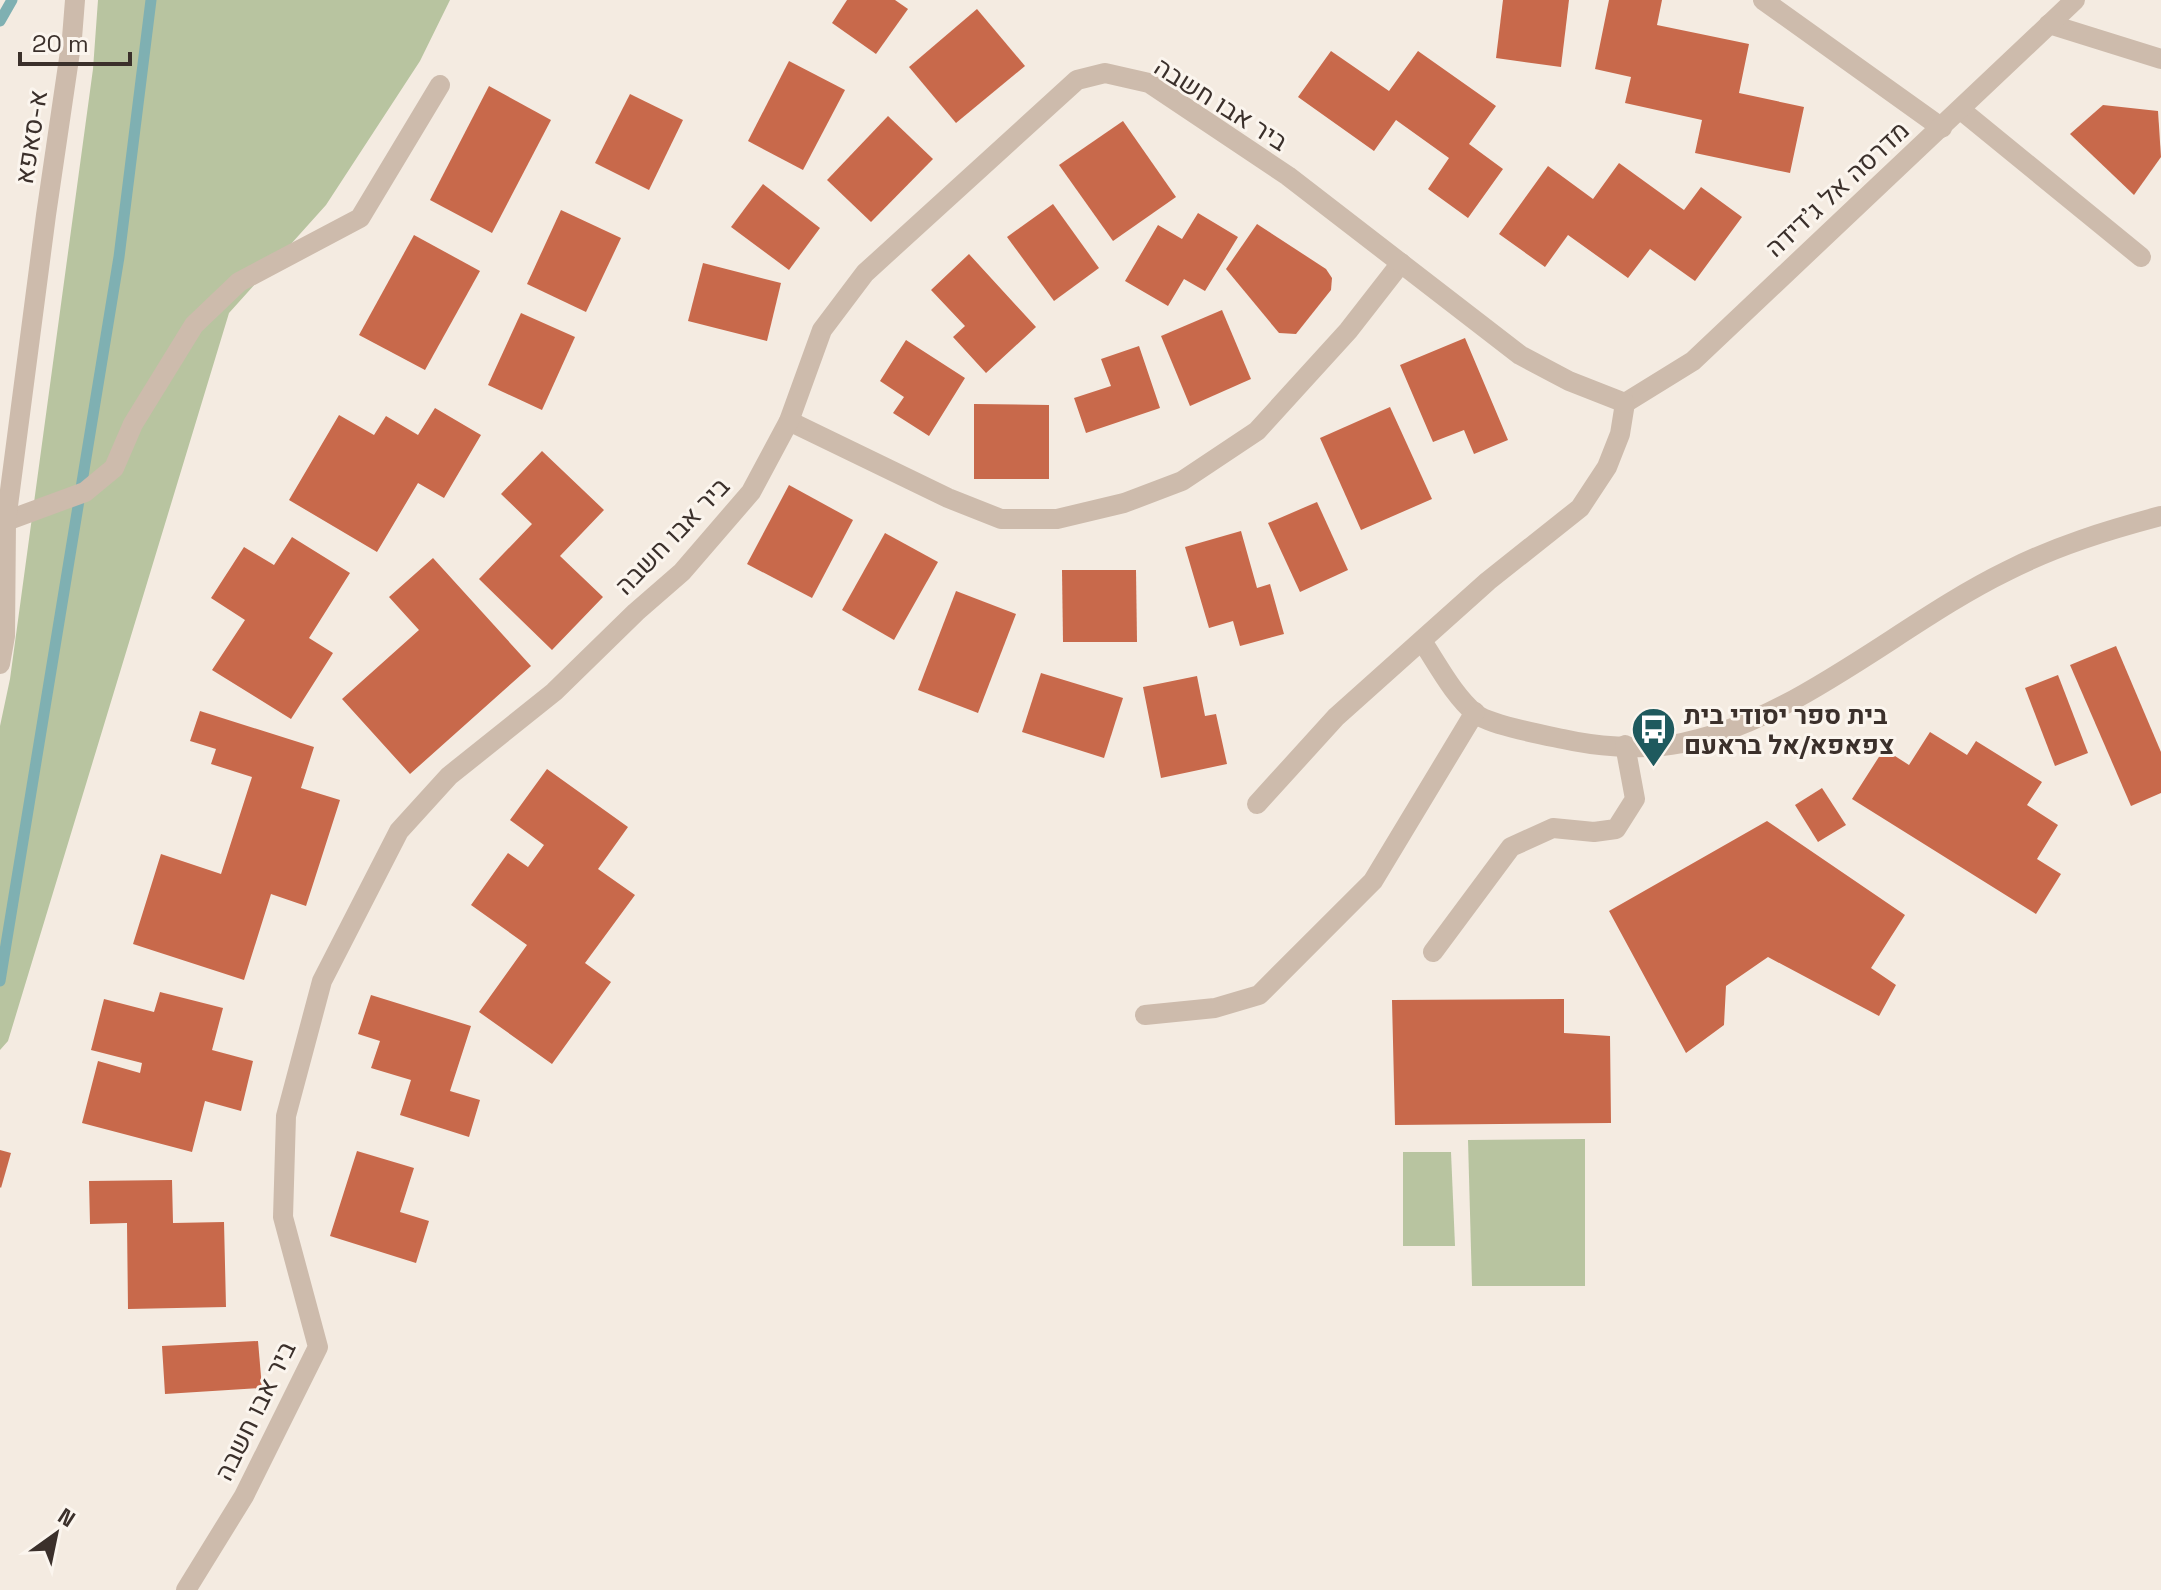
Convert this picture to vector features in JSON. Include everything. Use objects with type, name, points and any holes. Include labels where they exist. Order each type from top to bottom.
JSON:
[{"type":"street","name":"א-סאפא","points":[[0,664],[5,636],[6,521],[75,0]]},
{"type":"street","points":[[1763,0],[1942,128]]},
{"type":"street","name":"מדרסה אל ג'דידה","points":[[1625,403],[1693,361],[2075,0]]},
{"type":"street","points":[[2049,24],[2161,59]]},
{"type":"street","name":"ביר אבו חשבה","points":[[186,1590],[244,1496],[318,1347],[283,1217],[286,1116],[322,981],[399,831],[449,776],[554,692],[682,572],[751,492],[789,421],[822,330],[865,273],[1077,80],[1105,73],[1149,83],[1288,176],[1520,355],[1569,381],[1625,403]]},
{"type":"street","points":[[6,521],[85,492],[114,468],[133,424],[194,325],[239,282],[360,218],[440,85]]},
{"type":"street","points":[[1961,110],[2141,257]]},
{"type":"street","points":[[789,421],[948,498],[1001,519],[1057,519],[1124,503],[1182,481],[1257,431],[1348,331],[1401,263]]},
{"type":"street","points":[[1257,804],[1336,717],[1488,581],[1580,508],[1607,467],[1620,434],[1625,403]]},
{"type":"street","points":[[1422,641],[1447,680],[1477,715],[1581,743],[1668,746],[1710,737],[1762,716],[2007,571],[2062,546],[2161,516]]},
{"type":"street","points":[[1145,1015],[1215,1008],[1259,995],[1373,881],[1475,712]]},
{"type":"street","points":[[1433,952],[1511,847],[1553,828],[1594,832],[1616,829],[1635,799],[1625,745]]},
{"type":"green space","points":[[98,0],[450,0],[420,61],[326,205],[229,313],[8,1041],[0,1050],[0,726],[10,679],[93,69]]},
{"type":"green space","points":[[1585,1139],[1585,1286],[1472,1286],[1468,1140]]},
{"type":"green space","points":[[1403,1152],[1451,1152],[1455,1246],[1403,1246]]},
{"type":"building","points":[[847,0],[895,0],[908,9],[876,54],[832,23]]},
{"type":"building","points":[[1503,0],[1569,0],[1561,67],[1496,58]]},
{"type":"building","points":[[1609,0],[1662,0],[1657,25],[1749,44],[1739,93],[1804,107],[1790,173],[1695,153],[1702,120],[1625,103],[1631,77],[1595,69]]},
{"type":"building","points":[[977,9],[1025,66],[956,123],[909,67]]},
{"type":"building","points":[[1331,51],[1389,91],[1418,51],[1496,106],[1469,144],[1503,169],[1468,218],[1428,189],[1449,158],[1396,120],[1374,151],[1298,97]]},
{"type":"building","points":[[789,61],[845,90],[803,170],[748,141]]},
{"type":"building","points":[[489,86],[551,120],[492,233],[430,200]]},
{"type":"building","points":[[630,94],[683,120],[649,190],[595,163]]},
{"type":"building","points":[[2103,105],[2158,111],[2161,157],[2134,195],[2070,134]]},
{"type":"building","points":[[888,116],[933,159],[871,222],[827,180]]},
{"type":"building","points":[[1123,121],[1176,197],[1113,241],[1059,165]]},
{"type":"building","points":[[1619,163],[1684,210],[1701,187],[1742,217],[1695,281],[1650,249],[1628,278],[1568,235],[1545,267],[1499,234],[1548,166],[1593,199]]},
{"type":"building","points":[[763,184],[820,228],[789,270],[731,227]]},
{"type":"building","points":[[1053,204],[1099,268],[1054,301],[1007,237]]},
{"type":"building","points":[[561,210],[621,238],[586,312],[527,284]]},
{"type":"building","points":[[1198,213],[1238,237],[1205,291],[1184,279],[1168,306],[1125,281],[1158,225],[1182,239]]},
{"type":"building","points":[[1257,224],[1326,269],[1332,278],[1331,290],[1296,334],[1279,333],[1226,269]]},
{"type":"building","points":[[414,235],[480,271],[425,370],[359,335]]},
{"type":"building","points":[[969,254],[1036,327],[986,373],[953,337],[965,326],[931,290]]},
{"type":"building","points":[[703,263],[781,283],[767,341],[688,321]]},
{"type":"building","points":[[1222,310],[1251,379],[1190,406],[1161,336]]},
{"type":"building","points":[[521,313],[575,337],[542,410],[488,385]]},
{"type":"building","points":[[1465,338],[1508,440],[1474,454],[1464,430],[1433,442],[1400,365]]},
{"type":"building","points":[[906,340],[965,378],[929,436],[893,413],[904,397],[880,381]]},
{"type":"building","points":[[1139,346],[1160,408],[1086,433],[1074,398],[1111,386],[1101,359]]},
{"type":"building","points":[[974,404],[1049,405],[1049,479],[974,479]]},
{"type":"building","points":[[1390,407],[1432,499],[1361,530],[1320,438]]},
{"type":"building","points":[[435,408],[481,435],[444,498],[418,483],[377,552],[289,500],[339,415],[374,435],[386,416],[418,435]]},
{"type":"building","points":[[542,451],[604,510],[560,556],[603,597],[552,650],[479,579],[532,524],[501,494]]},
{"type":"building","points":[[789,485],[853,520],[812,598],[747,564]]},
{"type":"building","points":[[1317,502],[1348,570],[1300,592],[1268,523]]},
{"type":"building","points":[[1241,531],[1257,588],[1270,584],[1284,634],[1240,646],[1233,621],[1209,628],[1185,547]]},
{"type":"building","points":[[885,533],[938,562],[894,640],[842,610]]},
{"type":"building","points":[[292,537],[350,573],[309,638],[333,653],[291,719],[212,670],[245,620],[211,598],[244,547],[274,565]]},
{"type":"building","points":[[433,558],[531,666],[410,774],[342,699],[419,630],[389,597]]},
{"type":"building","points":[[1062,570],[1136,570],[1137,642],[1063,642]]},
{"type":"building","points":[[956,591],[1016,614],[978,713],[918,690]]},
{"type":"building","points":[[2116,646],[2161,752],[2161,793],[2131,806],[2070,665]]},
{"type":"building","points":[[1041,673],[1123,698],[1104,758],[1022,732]]},
{"type":"building","points":[[2058,675],[2088,753],[2055,766],[2025,688]]},
{"type":"building","points":[[1197,676],[1205,716],[1216,714],[1227,764],[1161,778],[1143,687]]},
{"type":"building","points":[[200,711],[314,747],[301,788],[340,800],[306,906],[271,894],[244,980],[133,944],[161,854],[221,874],[252,777],[211,764],[216,749],[190,741]]},
{"type":"building","points":[[1930,732],[1967,755],[1976,741],[2042,782],[2027,805],[2058,825],[2037,859],[2061,874],[2036,914],[1852,799],[1884,749],[1909,765]]},
{"type":"building","points":[[547,769],[628,827],[598,869],[635,895],[585,963],[611,982],[552,1064],[479,1012],[527,945],[471,905],[508,853],[528,867],[544,845],[510,820]]},
{"type":"building","points":[[1822,788],[1846,825],[1818,842],[1795,805]]},
{"type":"building","points":[[1767,821],[1905,915],[1871,968],[1896,985],[1879,1016],[1768,957],[1726,986],[1724,1025],[1686,1053],[1609,911]]},
{"type":"building","points":[[160,992],[223,1008],[212,1050],[253,1061],[241,1111],[205,1101],[192,1152],[82,1123],[98,1061],[140,1073],[142,1063],[91,1050],[104,999],[154,1012]]},
{"type":"building","points":[[371,995],[471,1026],[450,1091],[480,1100],[469,1137],[400,1115],[411,1080],[371,1068],[380,1041],[358,1034]]},
{"type":"building","points":[[1564,999],[1564,1033],[1610,1036],[1611,1123],[1395,1125],[1392,1000]]},
{"type":"building","points":[[0,1150],[11,1153],[1,1188],[0,1187]]},
{"type":"building","points":[[357,1151],[414,1168],[400,1212],[429,1221],[416,1263],[330,1236]]},
{"type":"building","points":[[172,1180],[173,1223],[224,1222],[226,1307],[128,1309],[127,1223],[90,1224],[89,1181]]},
{"type":"building","points":[[258,1341],[262,1388],[165,1394],[162,1346]]},
{"type":"waterway","points":[[0,21],[12,0]]},
{"type":"waterway","points":[[0,981],[119,257],[151,0]]},
{"type":"place","name":"בית ספר יסודי בית צפאפא/אל בראעם","points":[[1653,769]]}]
